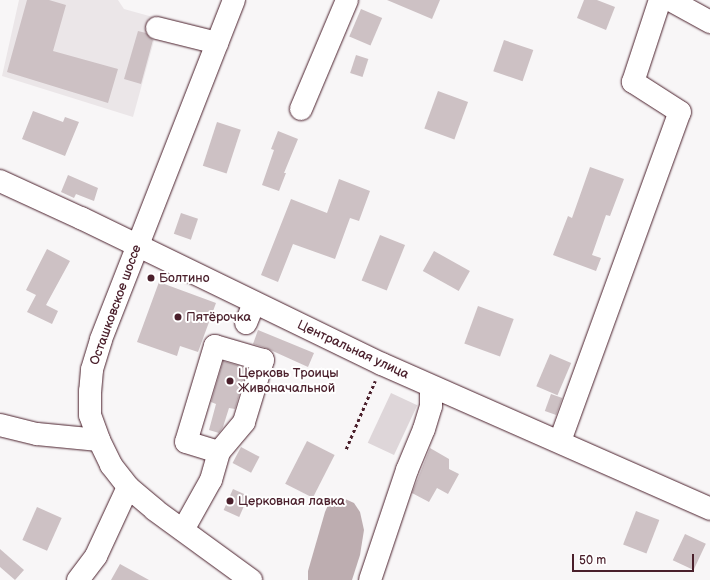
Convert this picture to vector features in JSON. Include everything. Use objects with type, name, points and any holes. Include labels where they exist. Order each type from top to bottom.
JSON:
[{"type":"street","name":"Осташковское шоссе","points":[[234,0],[101,340],[92,370],[90,415],[99,440],[111,465],[128,486],[155,510],[251,580]]},
{"type":"street","points":[[301,109],[347,0]]},
{"type":"street","points":[[560,442],[680,112],[633,82],[660,0]]},
{"type":"street","points":[[670,0],[710,22]]},
{"type":"street","points":[[157,28],[217,43]]},
{"type":"street","name":"Центральная улица","points":[[0,182],[87,221],[137,246],[250,313],[382,364],[431,387],[560,442],[710,509]]},
{"type":"street","points":[[184,530],[211,480],[219,452],[244,422],[263,360],[215,346],[186,442],[219,452]]},
{"type":"street","points":[[370,580],[407,470],[424,429],[431,406],[431,387]]},
{"type":"street","points":[[0,425],[37,434],[99,440]]},
{"type":"street","points":[[78,580],[96,556],[128,486]]},
{"type":"path","points":[[346,449],[382,364]]},
{"type":"shaded area","points":[[19,0],[118,0],[124,9],[160,19],[133,117],[2,76]]},
{"type":"shaded area","points":[[391,393],[417,405],[394,455],[368,443]]},
{"type":"shaded area","points":[[336,498],[343,498],[354,503],[360,512],[364,530],[360,555],[352,580],[308,580],[308,571],[325,512],[329,503]]},
{"type":"building","points":[[27,0],[49,0],[66,5],[53,51],[118,69],[108,103],[7,72]]},
{"type":"building","points":[[387,0],[440,0],[432,19]]},
{"type":"building","points":[[584,0],[597,0],[615,7],[606,30],[577,18]]},
{"type":"building","points":[[361,9],[382,18],[370,46],[349,37]]},
{"type":"building","points":[[138,31],[146,33],[153,40],[141,84],[124,79]]},
{"type":"building","points":[[504,40],[533,50],[523,81],[493,71]]},
{"type":"building","points":[[356,55],[368,59],[362,77],[350,73]]},
{"type":"building","points":[[438,91],[468,102],[454,140],[424,129]]},
{"type":"building","points":[[33,111],[63,122],[65,117],[79,122],[65,156],[22,139]]},
{"type":"building","points":[[217,122],[241,130],[227,173],[203,166]]},
{"type":"building","points":[[278,131],[298,139],[284,173],[286,173],[279,191],[262,185],[274,150],[271,149]]},
{"type":"building","points":[[590,167],[624,179],[610,216],[606,215],[592,255],[601,258],[596,271],[553,255],[568,216],[572,218]]},
{"type":"building","points":[[68,175],[98,188],[94,201],[76,194],[74,198],[61,192]]},
{"type":"building","points":[[339,179],[370,191],[359,221],[350,218],[335,259],[293,244],[278,282],[261,275],[291,199],[327,213]]},
{"type":"building","points":[[181,213],[198,219],[191,240],[174,234]]},
{"type":"building","points":[[380,235],[405,245],[387,291],[362,280]]},
{"type":"building","points":[[47,249],[70,261],[46,305],[58,311],[52,324],[27,312],[36,295],[26,290]]},
{"type":"building","points":[[434,251],[470,271],[459,291],[423,271]]},
{"type":"building","name":"Пятёрочка","points":[[159,282],[216,303],[198,352],[180,346],[177,356],[137,342]]},
{"type":"building","points":[[478,306],[514,319],[500,357],[464,344]]},
{"type":"building","points":[[258,330],[314,353],[308,367],[266,348],[253,344]]},
{"type":"building","points":[[550,354],[571,363],[557,395],[536,386]]},
{"type":"building","points":[[223,361],[247,368],[235,409],[229,408],[223,427],[219,433],[209,430],[216,404],[211,402]]},
{"type":"building","points":[[551,394],[562,398],[556,415],[545,411]]},
{"type":"building","points":[[307,441],[335,455],[313,498],[285,484]]},
{"type":"building","points":[[241,447],[260,457],[251,473],[233,463]]},
{"type":"building","points":[[430,448],[449,459],[449,469],[459,474],[448,494],[437,488],[429,502],[412,493]]},
{"type":"building","points":[[233,489],[249,496],[239,517],[224,510]]},
{"type":"building","points":[[37,507],[62,518],[47,551],[22,540]]},
{"type":"building","points":[[636,511],[659,520],[646,554],[623,545]]},
{"type":"building","points":[[685,534],[706,544],[694,570],[673,560]]},
{"type":"building","points":[[0,549],[24,570],[15,580],[0,567]]},
{"type":"building","points":[[120,564],[149,580],[111,580]]},
{"type":"place","name":"Болтино","points":[[151,278]]},
{"type":"place","name":"Пятёрочка","points":[[178,317]]},
{"type":"place","name":"Церковь Троицы Живоначальной","points":[[230,381]]},
{"type":"place","name":"Церковная лавка","points":[[230,501]]}]
